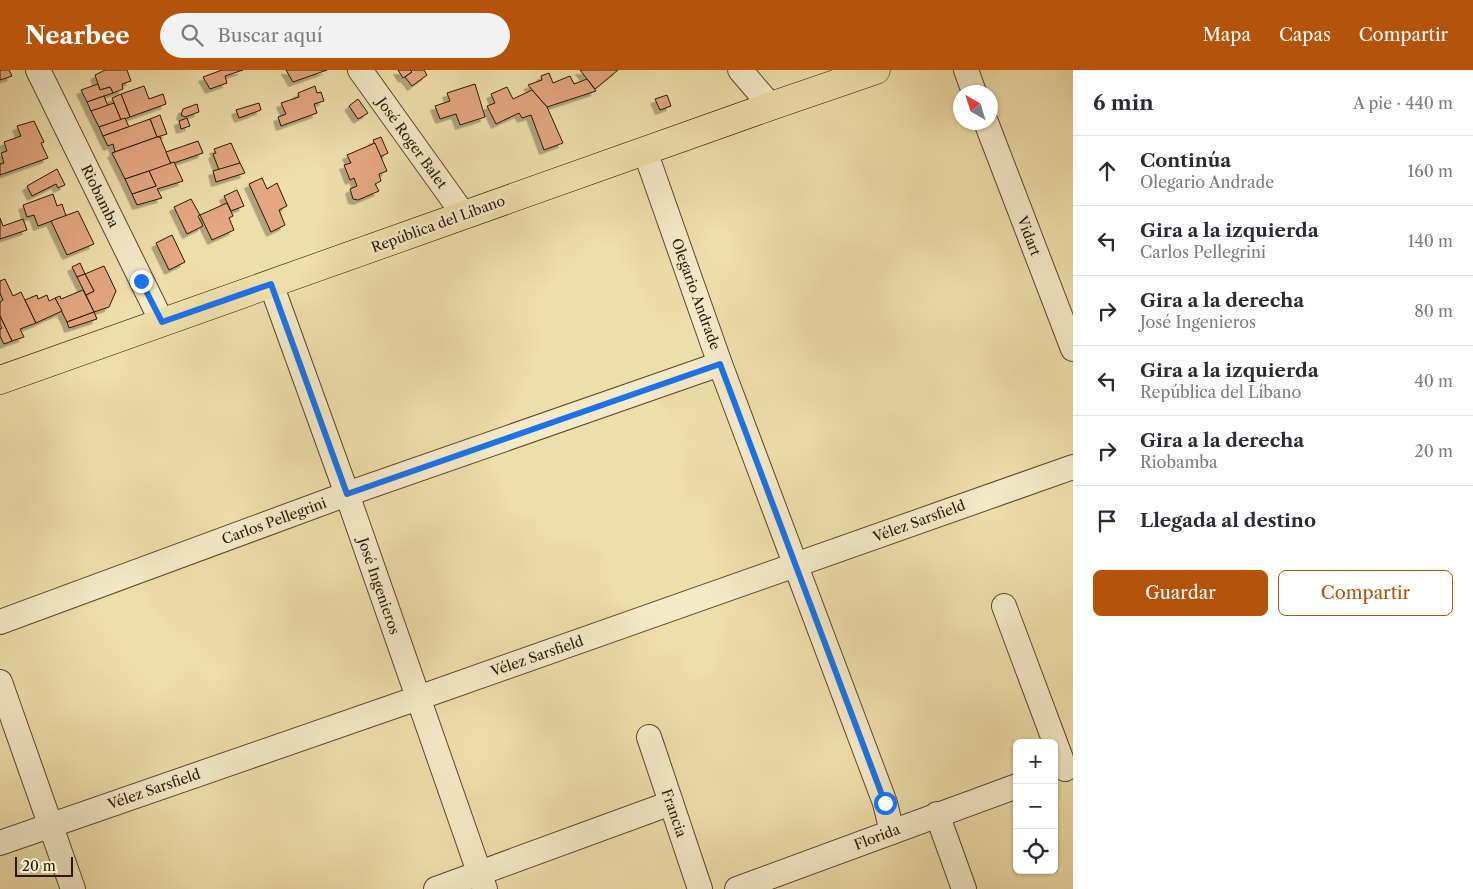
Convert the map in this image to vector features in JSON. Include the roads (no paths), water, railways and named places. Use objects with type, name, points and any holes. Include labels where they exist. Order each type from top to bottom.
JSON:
[{"type":"main road","name":"República del Líbano","points":[[0,380],[876,70]]},
{"type":"street","name":"Riobamba","points":[[38,70],[162,322]]},
{"type":"street","name":"José Roger Balet","points":[[360,70],[464,215]]},
{"type":"street","points":[[740,70],[771,106]]},
{"type":"street","points":[[966,70],[971,85]]},
{"type":"street","name":"Vidart","points":[[989,130],[1070,333]]},
{"type":"street","name":"Olegario Andrade","points":[[644,151],[720,364],[885,803],[892,832]]},
{"type":"street","name":"José Ingenieros","points":[[271,284],[347,494],[482,881]]},
{"type":"street","name":"Carlos Pellegrini","points":[[0,622],[347,494],[720,364]]},
{"type":"street","name":"Vélez Sarsfield","points":[[0,843],[1073,467]]},
{"type":"street","points":[[1004,606],[1064,769]]},
{"type":"street","points":[[0,682],[73,889]]},
{"type":"street","name":"Francia","points":[[649,737],[700,889]]},
{"type":"street","name":"Florida","points":[[737,889],[1013,787]]},
{"type":"street","points":[[436,889],[482,881],[671,803]]},
{"type":"street","points":[[937,814],[964,889]]}]
